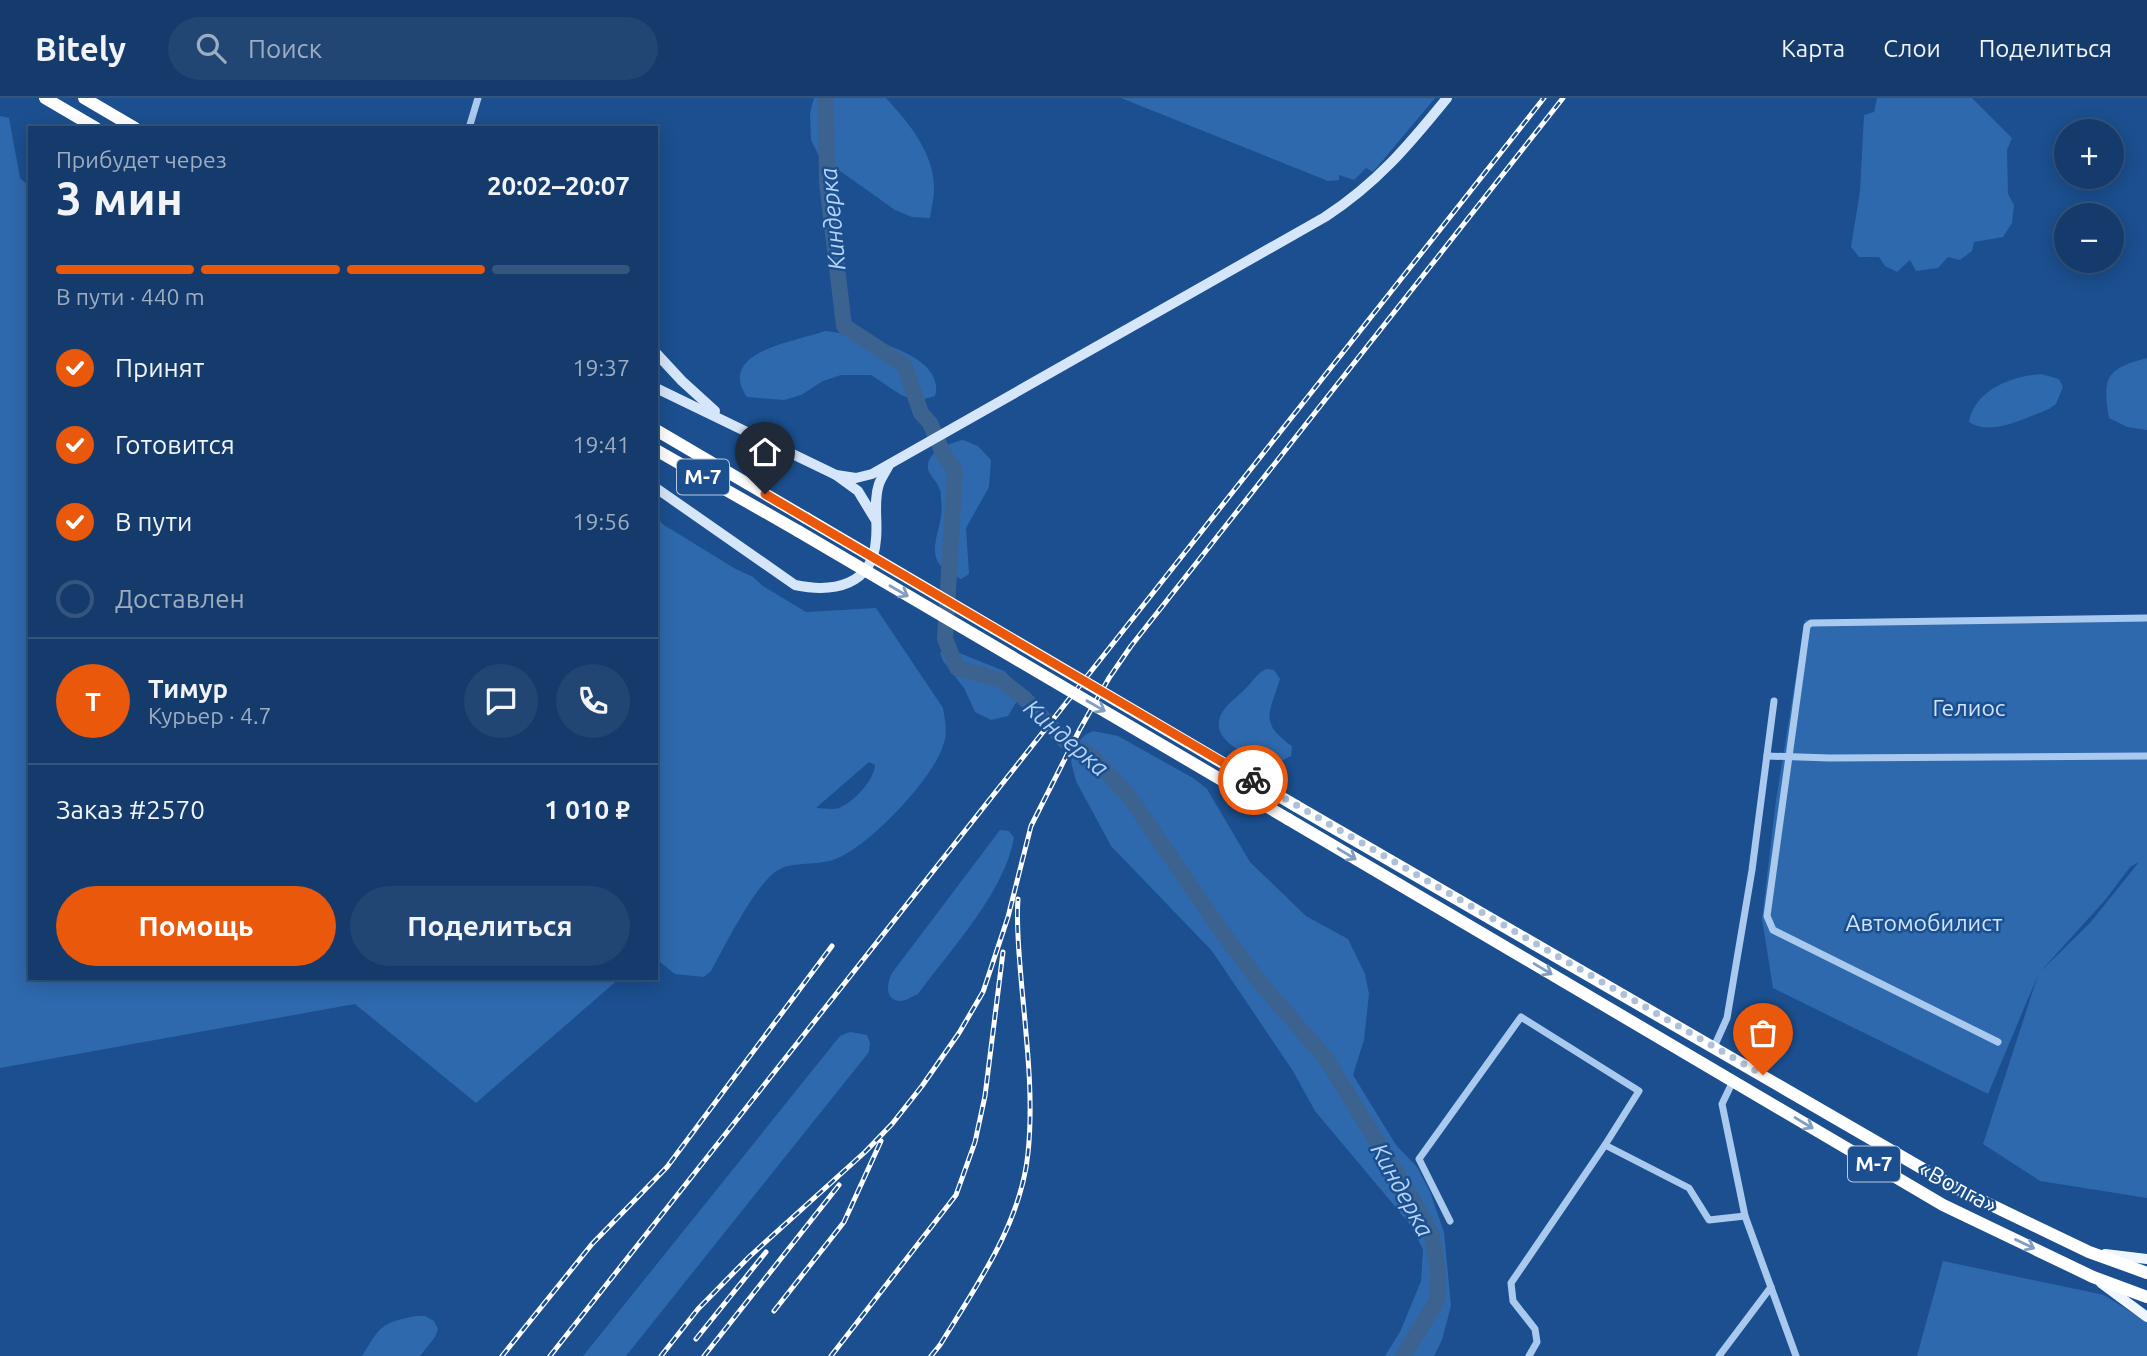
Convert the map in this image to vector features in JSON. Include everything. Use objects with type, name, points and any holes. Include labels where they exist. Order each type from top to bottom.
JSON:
[{"type":"highway","points":[[45,98],[93,126]]},
{"type":"highway","points":[[84,98],[132,126]]},
{"type":"highway","name":"«Волга»","points":[[658,431],[1296,806],[1956,1188],[2089,1252],[2147,1273]]},
{"type":"highway","name":"«Волга»","points":[[658,451],[1943,1205],[2093,1277],[2147,1297]]},
{"type":"main road","points":[[2089,1252],[2147,1259]]},
{"type":"main road","points":[[2093,1277],[2147,1317]]},
{"type":"street","points":[[470,126],[478,98]]},
{"type":"street","points":[[836,475],[865,477],[1325,218],[1383,173],[1447,98]]},
{"type":"street","points":[[658,355],[723,419]]},
{"type":"street","points":[[658,389],[836,475],[858,491],[876,523]]},
{"type":"street","points":[[658,489],[795,585],[816,590],[843,586],[857,579],[868,565],[875,550],[879,484],[889,464]]},
{"type":"street","points":[[1998,1042],[1773,930],[1767,916],[1807,626],[1811,623],[2147,618]]},
{"type":"street","points":[[1714,1047],[1727,1018],[1752,870],[1774,701]]},
{"type":"street","points":[[1767,756],[2147,756]]},
{"type":"street","points":[[1450,1222],[1419,1159],[1521,1017],[1639,1091],[1511,1283],[1513,1301],[1535,1329],[1537,1342],[1529,1356]]},
{"type":"street","points":[[1733,1081],[1722,1104],[1745,1216],[1796,1356]]},
{"type":"street","points":[[1605,1145],[1689,1188],[1709,1220],[1745,1216]]},
{"type":"street","points":[[1719,1356],[1770,1287]]},
{"type":"green space","points":[[814,98],[886,98],[912,129],[930,164],[934,190],[930,218],[912,217],[895,210],[819,156],[811,140],[810,113]]},
{"type":"green space","points":[[1121,98],[1435,98],[1373,172],[1366,168],[1354,180],[1339,175],[1339,180],[1328,181]]},
{"type":"green space","points":[[1877,98],[1972,98],[2012,138],[2007,150],[2008,194],[2014,205],[2012,223],[2003,237],[1974,242],[1972,251],[1960,260],[1948,257],[1938,268],[1916,271],[1910,260],[1897,272],[1885,266],[1879,257],[1859,257],[1851,247],[1860,191],[1864,115],[1874,112]]},
{"type":"green space","points":[[0,116],[9,118],[20,178],[28,185],[28,980],[618,980],[476,1103],[355,1004],[0,1068]]},
{"type":"green space","points":[[825,331],[857,336],[896,348],[914,357],[928,368],[935,381],[935,396],[917,401],[901,395],[871,375],[841,375],[823,381],[801,395],[784,400],[747,397],[740,381],[742,369],[751,359],[780,344]]},
{"type":"green space","points":[[2147,358],[2147,430],[2127,427],[2109,418],[2106,393],[2107,384],[2115,371]]},
{"type":"green space","points":[[2041,374],[2059,379],[2063,387],[2056,404],[2049,409],[1998,427],[1978,426],[1969,422],[1979,401],[1997,386],[2007,381]]},
{"type":"green space","points":[[963,440],[978,446],[991,460],[989,487],[966,528],[969,574],[961,579],[938,563],[935,554],[942,511],[941,495],[928,464],[937,451]]},
{"type":"green space","points":[[658,520],[806,612],[876,608],[943,708],[946,732],[937,760],[926,777],[880,828],[833,860],[780,869],[761,886],[751,900],[711,971],[704,977],[675,974],[658,961]],"holes":[[[869,762],[875,765],[862,790],[845,805],[837,809],[816,808]]]},
{"type":"green space","points":[[2147,615],[2147,1198],[2040,1181],[1983,1144],[2038,975],[1988,1094],[1773,988],[1762,919],[1776,800],[1805,620]],"holes":[[[2139,862],[2090,923],[2040,972],[2106,899],[2130,867]]]},
{"type":"green space","points":[[947,648],[1004,671],[1017,684],[1017,701],[1008,716],[991,720],[975,712],[964,688],[943,661],[940,653]]},
{"type":"green space","points":[[1266,669],[1274,670],[1280,679],[1270,709],[1271,723],[1281,738],[1292,746],[1291,756],[1281,761],[1262,760],[1241,751],[1224,738],[1219,729],[1220,716],[1225,708]]},
{"type":"green space","points":[[1093,731],[1118,736],[1193,778],[1207,789],[1250,862],[1306,916],[1348,939],[1365,974],[1369,994],[1364,1040],[1353,1075],[1396,1145],[1417,1167],[1430,1192],[1444,1232],[1451,1306],[1442,1340],[1434,1356],[1385,1356],[1400,1332],[1421,1281],[1423,1249],[1408,1222],[1315,1111],[1293,1071],[1212,951],[1111,846],[1076,781],[1071,762],[1075,746]]},
{"type":"green space","points":[[1000,830],[1009,831],[1014,838],[1008,859],[988,900],[918,994],[903,1001],[892,998],[888,986],[892,973]]},
{"type":"green space","points":[[850,1032],[867,1035],[869,1052],[626,1356],[583,1356],[840,1036]]},
{"type":"green space","points":[[1943,1261],[2104,1295],[2147,1322],[2147,1356],[1917,1356]]},
{"type":"green space","points":[[416,1316],[425,1316],[434,1321],[438,1329],[420,1356],[362,1356],[383,1327]]},
{"type":"waterway","name":"Киндерка","points":[[826,98],[827,183],[844,326],[904,365],[921,413],[930,423],[943,453],[955,471],[945,639],[957,668],[1001,680],[1024,698],[1064,740],[1092,756],[1128,795],[1262,985],[1325,1057],[1413,1200],[1432,1236],[1438,1273],[1437,1301],[1403,1356]]},
{"type":"railway","points":[[550,1356],[1544,98]]},
{"type":"railway","points":[[661,1356],[698,1309],[749,1257],[865,1152],[892,1124],[922,1086],[959,1033],[983,992],[1008,917],[1031,826],[1109,678],[1131,646],[1563,98]]},
{"type":"railway","points":[[931,1356],[995,1254],[1007,1229],[1024,1179],[1030,1131],[1030,1088],[1018,938],[1018,899]]},
{"type":"railway","points":[[502,1356],[592,1244],[667,1167],[832,946]]},
{"type":"railway","points":[[831,1356],[956,1195],[975,1142],[985,1096],[1003,952]]},
{"type":"railway","points":[[774,1311],[844,1222],[881,1141]]},
{"type":"railway","points":[[704,1356],[839,1185]]},
{"type":"railway","points":[[696,1339],[766,1252]]},
{"type":"way so far","points":[[1253,780],[1763,1075]]},
{"type":"route","points":[[765,494],[1253,780]]},
{"type":"park label","name":"Гелиос","points":[[1969,708]]},
{"type":"park label","name":"Автомобилист","points":[[1924,923]]}]
